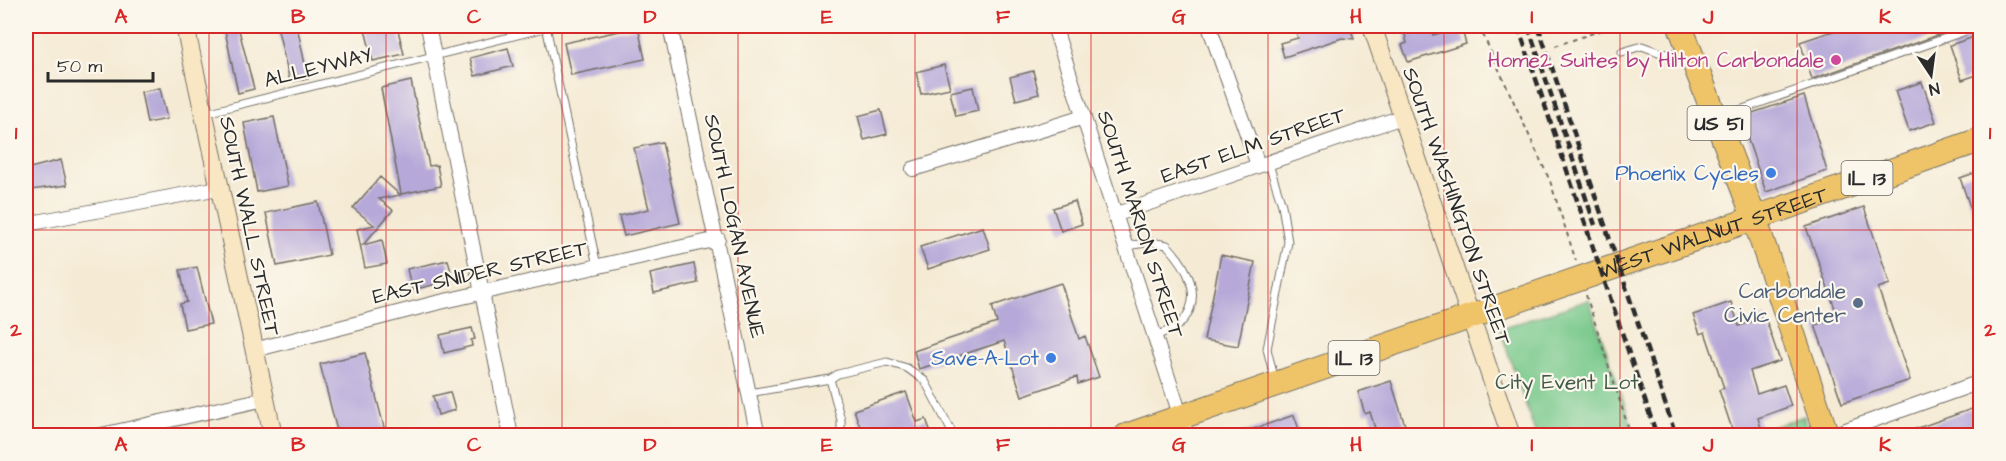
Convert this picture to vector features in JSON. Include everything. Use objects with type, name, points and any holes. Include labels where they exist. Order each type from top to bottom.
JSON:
[{"type":"highway","name":"US 51","points":[[1683,31],[1754,217],[1828,435]]},
{"type":"highway","name":"WEST WALNUT STREET","points":[[1582,279],[1754,217],[1980,140]]},
{"type":"highway","name":"IL 13","points":[[1126,435],[1184,426],[1276,384],[1582,279]]},
{"type":"street","name":"SOUTH WALL STREET","points":[[185,26],[273,435]]},
{"type":"street","points":[[428,26],[512,435]]},
{"type":"street","name":"SOUTH LOGAN AVENUE","points":[[670,26],[718,239],[758,435]]},
{"type":"street","name":"SOUTH MARION STREET","points":[[1054,26],[1117,214],[1184,426]]},
{"type":"street","points":[[1209,26],[1263,163]]},
{"type":"street","name":"SOUTH WASHINGTON STREET","points":[[1372,26],[1511,435]]},
{"type":"street","points":[[913,169],[1084,117]]},
{"type":"street","name":"EAST ELM STREET","points":[[1117,214],[1402,117]]},
{"type":"street","points":[[26,224],[219,188]]},
{"type":"street","name":"EAST SNIDER STREET","points":[[254,350],[483,292],[718,239]]},
{"type":"street","points":[[1828,435],[1980,382]]},
{"type":"street","points":[[97,435],[265,399]]},
{"type":"lane","name":"ALLEYWAY","points":[[203,113],[548,26],[597,266]]},
{"type":"lane","points":[[1717,118],[1980,26]]},
{"type":"lane","points":[[1622,52],[1642,46],[1664,54],[1683,31]]},
{"type":"lane","points":[[1263,163],[1282,206],[1288,242],[1267,349],[1276,384]]},
{"type":"lane","points":[[1127,246],[1151,242],[1167,244],[1188,270],[1192,284],[1190,306],[1180,324],[1155,336]]},
{"type":"lane","points":[[748,393],[830,379],[838,374],[887,362],[907,368],[925,381],[954,435]]},
{"type":"lane","points":[[830,379],[841,420],[841,435]]},
{"type":"path","points":[[1479,26],[1550,181],[1582,279],[1598,339],[1631,435]]},
{"type":"path","points":[[1555,46],[1602,30]]},
{"type":"green space","name":"City Event Lot","points":[[1589,300],[1635,435],[1536,435],[1500,329]]},
{"type":"green space","points":[[1804,416],[1809,436],[1747,436]]},
{"type":"building","points":[[224,26],[238,26],[254,89],[238,93]]},
{"type":"building","points":[[277,26],[297,26],[308,79],[290,82]]},
{"type":"building","points":[[364,26],[397,26],[404,54],[373,61]]},
{"type":"building","points":[[1294,26],[1350,26],[1354,39],[1342,38],[1284,57],[1280,43],[1298,38]]},
{"type":"building","points":[[1403,26],[1431,26],[1433,35],[1461,27],[1466,44],[1408,62],[1402,45],[1407,43]]},
{"type":"building","name":"Home2 Suites by Hilton Carbondale","points":[[1848,26],[1964,26],[1812,79],[1800,42]]},
{"type":"building","points":[[638,27],[645,59],[571,75],[564,43]]},
{"type":"building","points":[[1980,35],[1980,74],[1962,80],[1950,45]]},
{"type":"building","points":[[508,48],[513,66],[475,76],[470,58]]},
{"type":"building","points":[[944,65],[950,88],[921,94],[916,72]]},
{"type":"building","points":[[1033,71],[1039,94],[1016,100],[1010,77]]},
{"type":"building","points":[[411,81],[429,166],[437,165],[441,186],[401,194],[381,88]]},
{"type":"building","points":[[1922,82],[1936,122],[1909,131],[1895,91]]},
{"type":"building","points":[[973,87],[978,111],[956,116],[950,92]]},
{"type":"building","points":[[160,88],[167,119],[147,123],[141,92]]},
{"type":"building","points":[[1804,96],[1827,171],[1766,192],[1740,117]]},
{"type":"building","points":[[881,110],[887,134],[864,140],[858,116]]},
{"type":"building","points":[[274,117],[288,186],[257,192],[244,123]]},
{"type":"building","points":[[662,142],[680,223],[624,236],[619,216],[649,209],[634,148]]},
{"type":"building","points":[[61,160],[67,185],[31,190],[26,169]]},
{"type":"building","points":[[1980,171],[1980,233],[1979,233],[1960,178]]},
{"type":"building","points":[[380,177],[400,195],[379,199],[393,210],[363,245],[382,240],[387,264],[365,268],[357,229],[374,225],[353,208]]},
{"type":"building","points":[[1075,201],[1082,224],[1061,231],[1053,208]]},
{"type":"building","points":[[318,202],[329,255],[277,266],[266,213]]},
{"type":"building","name":"Carbondale Civic Center","points":[[1864,207],[1890,284],[1878,288],[1910,380],[1842,403],[1815,325],[1838,317],[1806,227]]},
{"type":"building","points":[[983,227],[990,249],[928,269],[920,247]]},
{"type":"building","points":[[1221,255],[1255,262],[1238,346],[1204,340]]},
{"type":"building","points":[[448,260],[453,280],[412,290],[407,269]]},
{"type":"building","points":[[694,264],[698,283],[654,293],[650,274]]},
{"type":"building","points":[[197,267],[211,324],[185,329],[180,304],[187,302],[180,270]]},
{"type":"building","name":"Save-A-Lot","points":[[1061,283],[1079,339],[1085,336],[1099,377],[1078,384],[1077,377],[1022,396],[1004,341],[919,369],[914,351],[997,323],[992,306]]},
{"type":"building","points":[[1731,302],[1739,326],[1765,317],[1780,361],[1750,371],[1757,394],[1784,385],[1791,406],[1758,418],[1762,431],[1747,435],[1734,435],[1719,390],[1724,388],[1705,332],[1700,334],[1693,315]]},
{"type":"building","points":[[472,328],[475,339],[471,340],[472,346],[444,353],[440,335]]},
{"type":"building","points":[[365,353],[385,431],[367,435],[338,435],[320,364]]},
{"type":"building","points":[[1391,381],[1407,432],[1377,435],[1370,412],[1365,414],[1358,392]]},
{"type":"building","points":[[450,392],[455,410],[438,415],[433,396]]},
{"type":"building","points":[[906,392],[917,422],[926,419],[932,435],[863,435],[854,410]]},
{"type":"building","points":[[1980,406],[1980,435],[1901,435],[1901,434]]},
{"type":"building","points":[[1294,415],[1301,435],[1239,435],[1239,434]]},
{"type":"railway","points":[[1518,26],[1657,436]]},
{"type":"railway","points":[[1528,26],[1595,225]]},
{"type":"railway","points":[[1538,26],[1676,436]]},
{"type":"place","name":"Home2 Suites by Hilton Carbondale","points":[[1836,60]]},
{"type":"place","name":"Phoenix Cycles","points":[[1771,173]]},
{"type":"place","name":"Carbondale Civic Center","points":[[1858,303]]},
{"type":"place","name":"Save-A-Lot","points":[[1051,358]]}]
